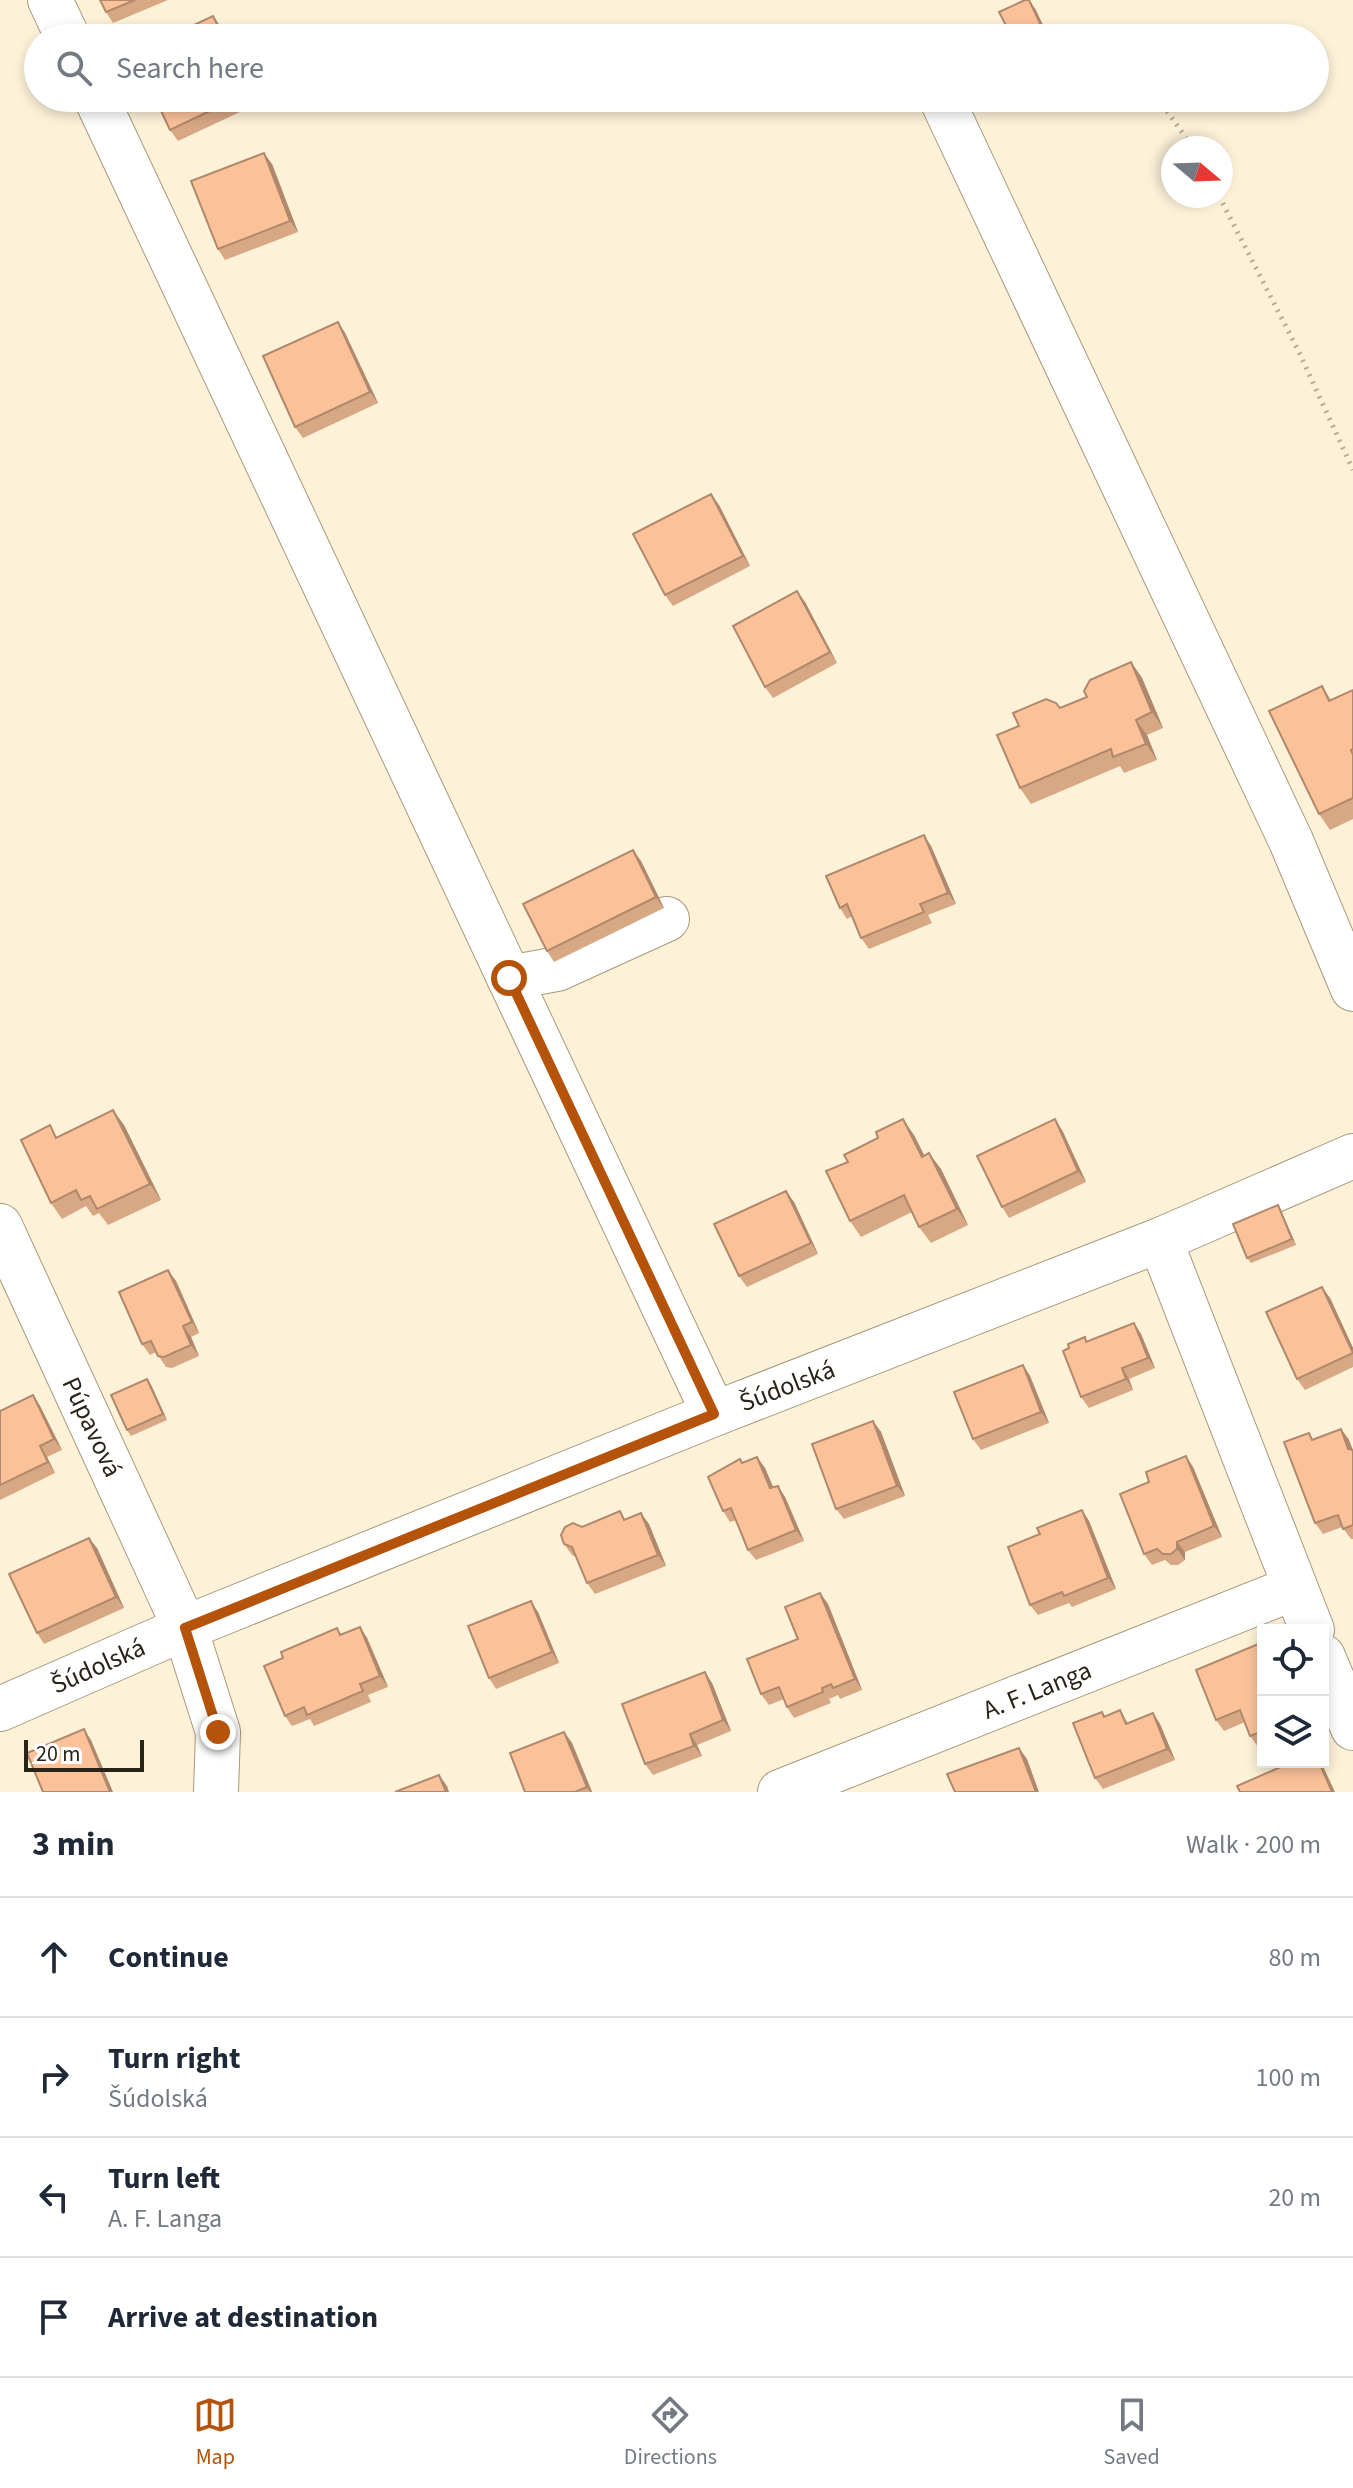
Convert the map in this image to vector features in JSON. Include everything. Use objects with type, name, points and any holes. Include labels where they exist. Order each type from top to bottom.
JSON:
[{"type":"street","points":[[50,0],[61,24]]},
{"type":"street","points":[[103,112],[714,1414]]},
{"type":"street","points":[[948,112],[1291,841],[1353,989]]},
{"type":"street","points":[[509,978],[557,969],[667,919]]},
{"type":"street","name":"Šúdolská","points":[[0,1709],[185,1628],[714,1414],[1160,1240],[1353,1156]]},
{"type":"street","name":"Púpavová","points":[[0,1226],[185,1628]]},
{"type":"street","points":[[1160,1240],[1309,1624]]},
{"type":"street","name":"A. F. Langa","points":[[780,1792],[1294,1588]]},
{"type":"street","points":[[185,1628],[218,1732],[216,1792]]},
{"type":"street","points":[[1329,1671],[1353,1728]]},
{"type":"path","points":[[1168,112],[1185,136]]},
{"type":"path","points":[[1225,208],[1298,350],[1353,470]]},
{"type":"building","points":[[100,0],[135,0],[106,12]]},
{"type":"building","points":[[1029,0],[1040,24],[1005,24],[999,12]]},
{"type":"building","points":[[213,16],[217,24],[196,24]]},
{"type":"building","points":[[162,112],[208,112],[170,130]]},
{"type":"building","points":[[264,153],[290,221],[218,249],[191,181]]},
{"type":"building","points":[[338,322],[370,392],[295,427],[263,356]]},
{"type":"building","points":[[711,494],[743,556],[665,595],[633,534]]},
{"type":"building","points":[[797,591],[830,652],[765,687],[733,626]]},
{"type":"building","points":[[1131,662],[1152,712],[1136,720],[1146,744],[1113,757],[1111,749],[1020,788],[997,735],[1019,726],[1013,713],[1046,699],[1060,708],[1087,697],[1084,691],[1090,680]]},
{"type":"building","points":[[1322,686],[1329,701],[1353,690],[1353,798],[1319,814],[1269,711]]},
{"type":"building","points":[[924,835],[948,893],[920,904],[924,912],[861,938],[847,904],[840,908],[826,876]]},
{"type":"building","points":[[633,850],[656,897],[547,951],[523,904]]},
{"type":"building","points":[[113,1110],[150,1184],[97,1209],[90,1196],[81,1200],[76,1190],[51,1203],[21,1140],[50,1125],[56,1138]]},
{"type":"building","points":[[903,1119],[922,1157],[929,1153],[957,1209],[919,1227],[904,1195],[850,1221],[826,1171],[848,1162],[844,1155],[878,1138],[876,1132]]},
{"type":"building","points":[[1055,1119],[1078,1171],[1002,1207],[977,1156]]},
{"type":"building","points":[[786,1191],[811,1243],[739,1276],[714,1224]]},
{"type":"building","points":[[1278,1205],[1292,1239],[1247,1258],[1233,1224]]},
{"type":"building","points":[[168,1270],[192,1322],[183,1326],[191,1345],[164,1357],[158,1356],[151,1341],[142,1344],[119,1292]]},
{"type":"building","points":[[1322,1287],[1353,1353],[1297,1379],[1266,1312]]},
{"type":"building","points":[[1134,1323],[1148,1358],[1122,1368],[1126,1379],[1081,1397],[1063,1351],[1069,1348],[1068,1344],[1085,1337],[1086,1342]]},
{"type":"building","points":[[1023,1365],[1041,1412],[973,1439],[954,1392]]},
{"type":"building","points":[[147,1379],[163,1414],[127,1430],[111,1395]]},
{"type":"building","points":[[33,1395],[54,1439],[40,1446],[48,1462],[0,1485],[0,1411]]},
{"type":"building","points":[[873,1421],[897,1486],[836,1509],[812,1444]]},
{"type":"building","points":[[1341,1429],[1348,1449],[1353,1450],[1353,1525],[1343,1529],[1338,1515],[1315,1523],[1284,1442],[1309,1433],[1312,1440]]},
{"type":"building","points":[[1186,1456],[1214,1526],[1177,1542],[1177,1549],[1171,1554],[1163,1554],[1157,1549],[1144,1554],[1120,1494],[1149,1482],[1146,1472]]},
{"type":"building","points":[[757,1457],[770,1488],[778,1486],[796,1530],[748,1550],[731,1508],[723,1511],[708,1477],[740,1459],[742,1463]]},
{"type":"building","points":[[1082,1510],[1108,1578],[1064,1596],[1062,1592],[1030,1605],[1008,1547],[1040,1534],[1037,1528]]},
{"type":"building","points":[[620,1511],[624,1520],[641,1513],[658,1555],[587,1583],[572,1547],[564,1544],[561,1535],[565,1527],[573,1523],[582,1527]]},
{"type":"building","points":[[89,1538],[116,1597],[37,1633],[9,1574]]},
{"type":"building","points":[[820,1593],[855,1679],[833,1688],[831,1684],[822,1688],[823,1692],[787,1707],[779,1687],[761,1694],[747,1659],[798,1639],[785,1607]]},
{"type":"building","points":[[531,1601],[552,1652],[489,1678],[468,1626]]},
{"type":"building","points":[[360,1627],[380,1676],[360,1684],[363,1691],[307,1715],[304,1707],[285,1716],[264,1666],[283,1658],[281,1652],[337,1628],[340,1635]]},
{"type":"building","points":[[1257,1645],[1257,1733],[1250,1736],[1240,1710],[1216,1720],[1196,1670]]},
{"type":"building","points":[[705,1672],[723,1720],[690,1734],[694,1746],[645,1764],[622,1704]]},
{"type":"building","points":[[1120,1710],[1126,1724],[1153,1713],[1167,1749],[1095,1778],[1073,1723],[1102,1712],[1104,1717]]},
{"type":"building","points":[[84,1729],[110,1792],[43,1792],[27,1753]]},
{"type":"building","points":[[564,1732],[587,1787],[575,1792],[525,1792],[510,1753]]},
{"type":"building","points":[[1019,1748],[1036,1792],[955,1792],[947,1774]]},
{"type":"building","points":[[1278,1768],[1322,1768],[1332,1792],[1240,1792],[1237,1786]]},
{"type":"building","points":[[439,1775],[446,1792],[395,1792]]},
{"type":"route","points":[[218,1732],[185,1628],[714,1414],[509,978]]}]
